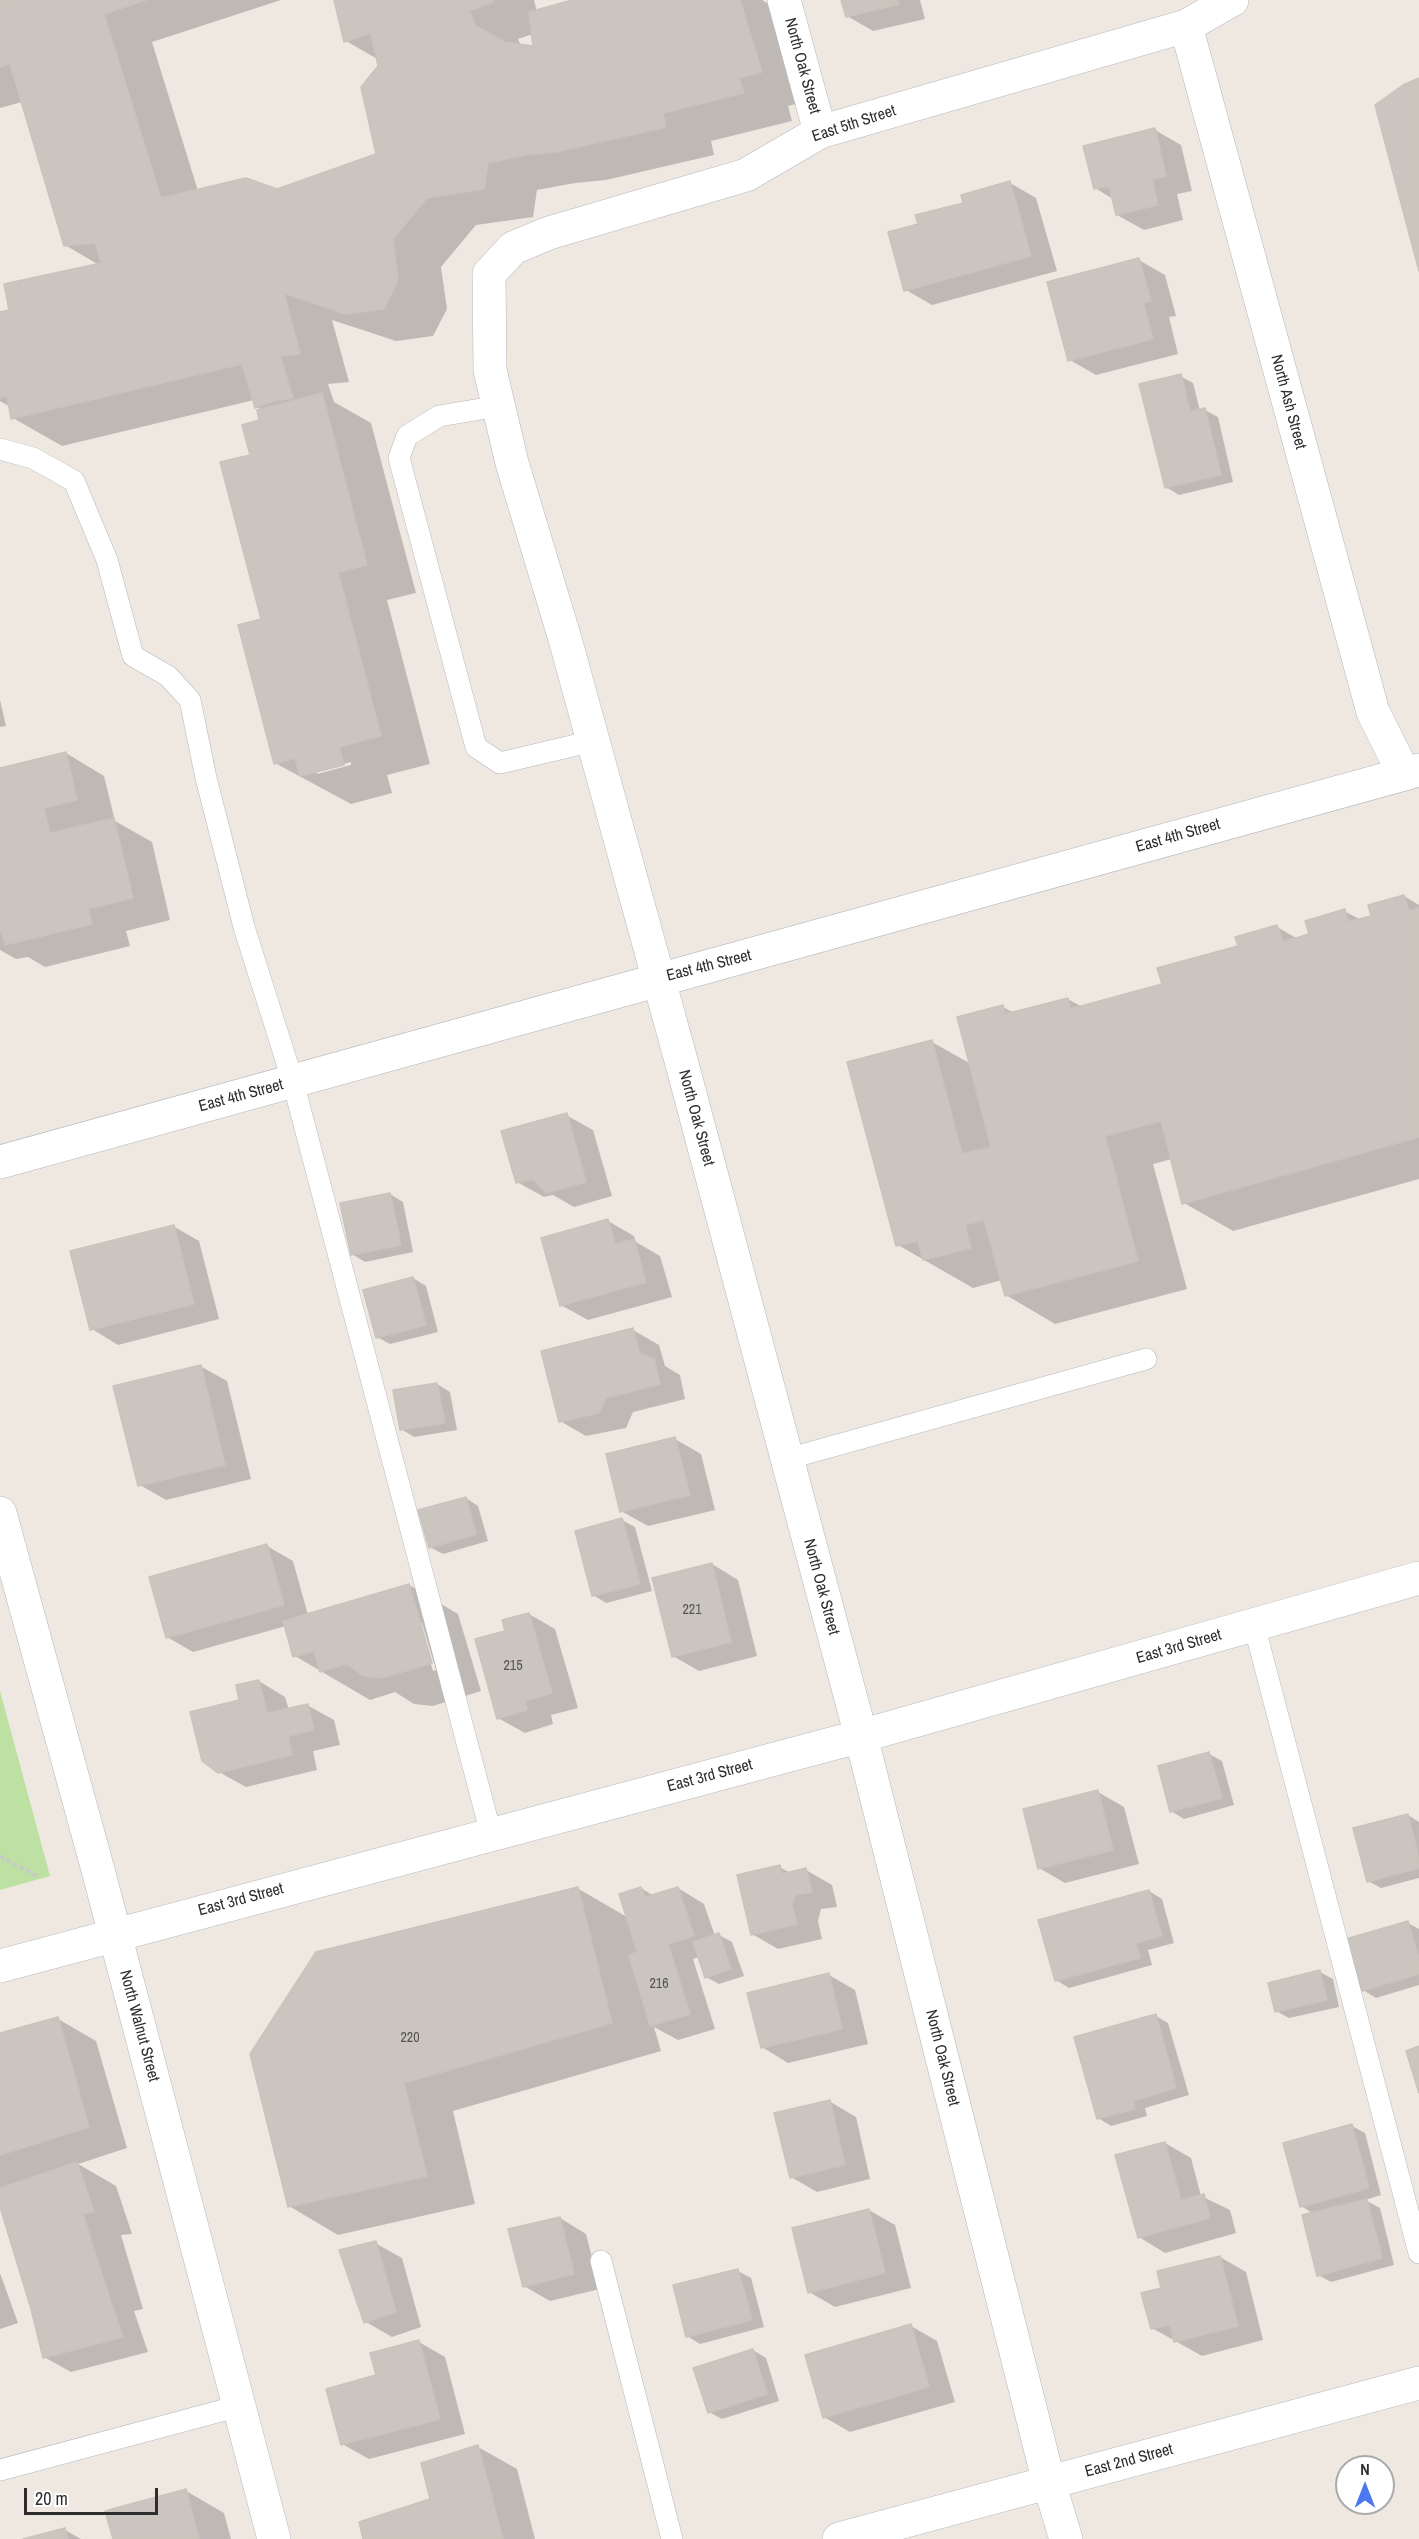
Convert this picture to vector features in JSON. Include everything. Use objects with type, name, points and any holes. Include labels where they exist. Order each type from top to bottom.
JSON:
[{"type":"street","name":"North Oak Street","points":[[784,0],[820,132]]},
{"type":"street","name":"East 5th Street","points":[[489,274],[513,248],[549,233],[746,175],[820,132],[1207,10]]},
{"type":"street","name":"North Ash Street","points":[[1207,10],[1373,712],[1412,772]]},
{"type":"street","name":"North Oak Street","points":[[489,274],[490,370],[512,463],[565,639],[861,1736],[1049,2483],[1066,2539]]},
{"type":"street","name":"East 4th Street","points":[[0,1162],[730,961],[1335,791],[1412,772]]},
{"type":"street","name":"North Walnut Street","points":[[0,1514],[115,1934],[274,2539]]},
{"type":"street","name":"East 3rd Street","points":[[0,1966],[861,1736],[1419,1578]]},
{"type":"street","name":"East 2nd Street","points":[[839,2539],[1419,2383]]},
{"type":"lane","points":[[499,406],[439,416],[407,436],[399,458],[476,747],[500,763],[592,741]]},
{"type":"lane","points":[[0,449],[33,458],[74,481],[107,560],[133,656],[168,676],[190,700],[206,778],[244,927],[293,1082],[491,1834]]},
{"type":"lane","points":[[787,1459],[1146,1359]]},
{"type":"lane","points":[[1254,1625],[1419,2253]]},
{"type":"lane","points":[[601,2262],[672,2539]]},
{"type":"lane","points":[[0,2470],[239,2406]]},
{"type":"path","points":[[0,1856],[37,1876]]},
{"type":"green space","points":[[0,1691],[50,1876],[0,1890]]},
{"type":"building","points":[[0,0],[146,0],[104,14],[161,198],[167,237],[101,263],[95,243],[64,246],[10,64],[0,67]]},
{"type":"building","points":[[334,0],[493,0],[493,2],[469,11],[476,26],[505,42],[533,46],[529,12],[572,0],[740,0],[762,72],[739,78],[744,93],[663,113],[666,127],[556,152],[525,155],[488,163],[484,189],[427,198],[393,239],[398,280],[384,309],[345,314],[284,293],[300,354],[280,356],[293,398],[255,408],[242,364],[11,419],[7,396],[0,398],[0,312],[9,310],[4,284],[101,263],[167,237],[161,198],[246,178],[277,189],[376,154],[361,87],[378,66],[371,33],[344,42]]},
{"type":"building","points":[[841,0],[898,0],[899,4],[846,17]]},
{"type":"building","points":[[1419,78],[1419,271],[1375,105],[1403,85]]},
{"type":"building","points":[[1155,128],[1166,176],[1152,180],[1158,205],[1116,215],[1109,186],[1094,189],[1083,146]]},
{"type":"building","points":[[1010,181],[1031,256],[904,291],[888,232],[918,224],[915,215],[963,203],[961,195]]},
{"type":"building","points":[[1139,258],[1151,301],[1143,303],[1153,339],[1068,361],[1047,282]]},
{"type":"building","points":[[1181,374],[1190,412],[1205,408],[1221,475],[1165,488],[1139,384]]},
{"type":"building","points":[[322,393],[367,565],[338,572],[381,736],[339,747],[344,765],[300,776],[295,758],[274,764],[238,625],[261,619],[220,462],[250,455],[242,425],[259,420],[257,410]]},
{"type":"building","points":[[66,752],[77,800],[44,808],[50,833],[114,818],[133,898],[88,909],[92,924],[5,945],[2,932],[0,932],[0,768]]},
{"type":"building","points":[[1404,895],[1409,911],[1419,908],[1419,1137],[1182,1204],[1161,1121],[1105,1136],[1138,1261],[1005,1296],[984,1220],[965,1225],[971,1248],[923,1260],[918,1241],[896,1246],[847,1062],[932,1040],[962,1154],[991,1147],[957,1017],[1003,1005],[1005,1014],[1068,998],[1070,1009],[1162,984],[1157,968],[1238,946],[1235,937],[1277,925],[1283,942],[1309,934],[1305,921],[1345,909],[1348,922],[1371,916],[1368,905]]},
{"type":"building","points":[[567,1113],[586,1182],[546,1193],[533,1179],[516,1183],[501,1131]]},
{"type":"building","points":[[390,1193],[401,1245],[351,1255],[340,1203]]},
{"type":"building","points":[[608,1219],[615,1244],[634,1239],[646,1282],[560,1306],[541,1238]]},
{"type":"building","points":[[174,1225],[194,1304],[90,1330],[70,1251]]},
{"type":"building","points":[[413,1277],[426,1325],[376,1338],[363,1290]]},
{"type":"building","points":[[633,1328],[640,1354],[654,1358],[660,1384],[606,1398],[599,1413],[559,1422],[541,1351]]},
{"type":"building","points":[[201,1365],[225,1465],[138,1486],[113,1386]]},
{"type":"building","points":[[437,1383],[445,1423],[400,1430],[393,1390]]},
{"type":"building","points":[[675,1437],[690,1495],[620,1512],[606,1454]]},
{"type":"building","points":[[466,1497],[476,1534],[429,1548],[418,1510]]},
{"type":"building","points":[[622,1518],[640,1584],[592,1596],[575,1531]]},
{"type":"building","points":[[267,1544],[284,1605],[166,1638],[149,1577]]},
{"type":"building","points":[[712,1563],[731,1642],[672,1657],[652,1578]]},
{"type":"building","points":[[409,1584],[432,1663],[382,1678],[363,1676],[347,1664],[320,1672],[314,1651],[293,1657],[283,1621]]},
{"type":"building","points":[[529,1613],[552,1693],[525,1701],[527,1710],[497,1719],[475,1639],[505,1631],[502,1620]]},
{"type":"building","points":[[259,1680],[267,1713],[308,1704],[314,1730],[288,1736],[292,1755],[218,1773],[202,1761],[190,1712],[239,1700],[236,1685]]},
{"type":"building","points":[[1209,1752],[1222,1798],[1170,1812],[1158,1766]]},
{"type":"building","points":[[1098,1790],[1113,1850],[1038,1869],[1023,1809]]},
{"type":"building","points":[[1408,1814],[1419,1858],[1419,1868],[1367,1882],[1353,1828]]},
{"type":"building","points":[[780,1865],[782,1874],[806,1868],[812,1892],[795,1895],[792,1905],[797,1924],[751,1935],[737,1875]]},
{"type":"building","points":[[578,1887],[612,2023],[404,2083],[427,2176],[288,2207],[250,2054],[316,1952]]},
{"type":"building","points":[[641,1887],[645,1897],[678,1887],[694,1936],[668,1944],[690,2014],[650,2026],[629,1955],[637,1952],[619,1894]]},
{"type":"building","points":[[1149,1890],[1162,1936],[1136,1943],[1140,1958],[1055,1981],[1038,1920]]},
{"type":"building","points":[[1408,1921],[1419,1959],[1419,1974],[1362,1991],[1346,1939]]},
{"type":"building","points":[[719,1933],[731,1969],[705,1978],[693,1942]]},
{"type":"building","points":[[1320,1970],[1327,2000],[1275,2012],[1268,1983]]},
{"type":"building","points":[[829,1973],[842,2029],[761,2048],[747,1993]]},
{"type":"building","points":[[1156,2014],[1176,2088],[1133,2101],[1135,2109],[1097,2119],[1074,2037]]},
{"type":"building","points":[[58,2017],[89,2127],[0,2155],[0,2033]]},
{"type":"building","points":[[1419,2046],[1419,2093],[1406,2051]]},
{"type":"building","points":[[830,2100],[845,2165],[790,2178],[774,2113]]},
{"type":"building","points":[[1352,2124],[1369,2188],[1300,2207],[1283,2143]]},
{"type":"building","points":[[1165,2142],[1181,2200],[1204,2194],[1210,2218],[1138,2238],[1115,2155]]},
{"type":"building","points":[[77,2162],[94,2212],[83,2214],[106,2287],[31,2309],[0,2207],[0,2188]]},
{"type":"building","points":[[1367,2199],[1382,2258],[1317,2276],[1302,2215]]},
{"type":"building","points":[[869,2209],[885,2273],[808,2293],[792,2228]]},
{"type":"building","points":[[560,2217],[574,2274],[523,2287],[508,2229]]},
{"type":"building","points":[[376,2241],[396,2312],[364,2323],[339,2250]]},
{"type":"building","points":[[1220,2256],[1238,2326],[1174,2342],[1170,2325],[1151,2329],[1141,2293],[1161,2288],[1157,2271]]},
{"type":"building","points":[[738,2269],[752,2320],[686,2337],[673,2285]]},
{"type":"building","points":[[106,2287],[123,2337],[43,2358],[31,2309]]},
{"type":"building","points":[[911,2324],[929,2387],[823,2418],[805,2355]]},
{"type":"building","points":[[419,2340],[440,2419],[341,2445],[326,2389],[376,2375],[370,2353]]},
{"type":"building","points":[[753,2349],[767,2394],[708,2413],[693,2368]]},
{"type":"building","points":[[478,2445],[503,2539],[363,2539],[359,2522],[430,2499],[421,2463]]},
{"type":"building","points":[[186,2489],[199,2539],[113,2539],[105,2511]]},
{"type":"building","points":[[65,2528],[68,2539],[23,2539]]}]
